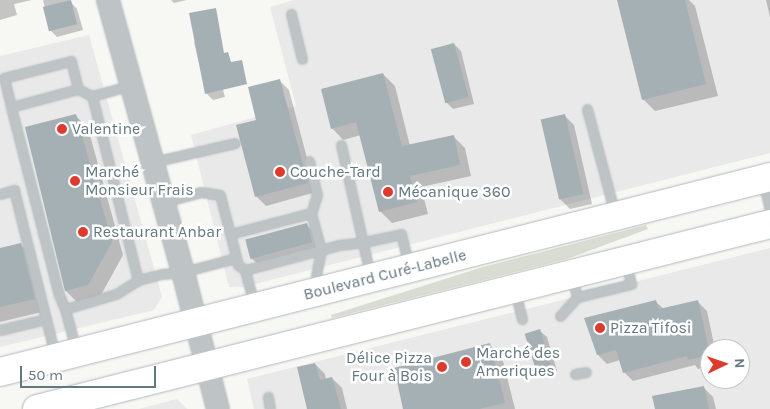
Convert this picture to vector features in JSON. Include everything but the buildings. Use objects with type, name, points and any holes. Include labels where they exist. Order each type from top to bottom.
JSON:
[{"type":"main road","name":"Boulevard Curé-Labelle","points":[[0,372],[763,179]]},
{"type":"main road","points":[[37,409],[89,403],[207,366],[514,288],[574,286],[625,260],[770,224]]},
{"type":"street","points":[[108,0],[183,272],[218,409]]},
{"type":"lane","points":[[290,14],[302,59]]},
{"type":"lane","points":[[66,355],[65,309],[59,295],[4,78],[71,61],[78,89]]},
{"type":"lane","points":[[11,107],[78,89],[92,96],[132,85]]},
{"type":"lane","points":[[92,96],[138,280]]},
{"type":"lane","points":[[587,109],[616,217]]},
{"type":"lane","points":[[153,162],[235,143]]},
{"type":"lane","points":[[340,145],[371,278]]},
{"type":"lane","points":[[309,161],[317,195],[311,213],[321,250],[316,275],[321,291]]},
{"type":"lane","points":[[763,179],[770,210]]},
{"type":"lane","points":[[0,194],[14,190],[46,318],[66,355]]},
{"type":"lane","points":[[164,202],[201,192],[220,195],[238,266],[245,270],[321,250],[401,234],[409,269]]},
{"type":"lane","points":[[230,234],[311,213]]},
{"type":"lane","points":[[65,309],[116,294],[138,280],[162,274],[183,272],[236,258]]},
{"type":"lane","points":[[245,270],[255,308]]},
{"type":"lane","points":[[560,316],[574,286]]},
{"type":"lane","points":[[514,288],[522,319]]},
{"type":"lane","points":[[0,330],[46,318]]},
{"type":"lane","points":[[575,374],[586,372]]},
{"type":"lane","points":[[268,397],[270,409]]},
{"type":"shaded area","points":[[294,0],[770,0],[770,153],[243,287],[229,287],[191,135],[296,106],[270,7]]},
{"type":"shaded area","points":[[89,35],[162,297],[154,310],[0,347],[0,56]]},
{"type":"shaded area","points":[[646,225],[648,229],[567,259],[332,318],[331,315],[483,267]]},
{"type":"shaded area","points":[[770,248],[770,409],[254,409],[247,379]]},
{"type":"shaded area","points":[[177,399],[187,409],[139,409]]},
{"type":"place","name":"Valentine","points":[[62,129]]},
{"type":"place","name":"Couche-Tard","points":[[280,172]]},
{"type":"place","name":"Marché Monsieur Frais","points":[[75,181]]},
{"type":"place","name":"Mécanique 360","points":[[388,192]]},
{"type":"place","name":"Restaurant Anbar","points":[[83,232]]},
{"type":"place","name":"Pizza Tifosi","points":[[600,328]]},
{"type":"place","name":"Marché des Ameriques","points":[[466,362]]},
{"type":"place","name":"Délice Pizza Four à Bois","points":[[442,367]]}]
